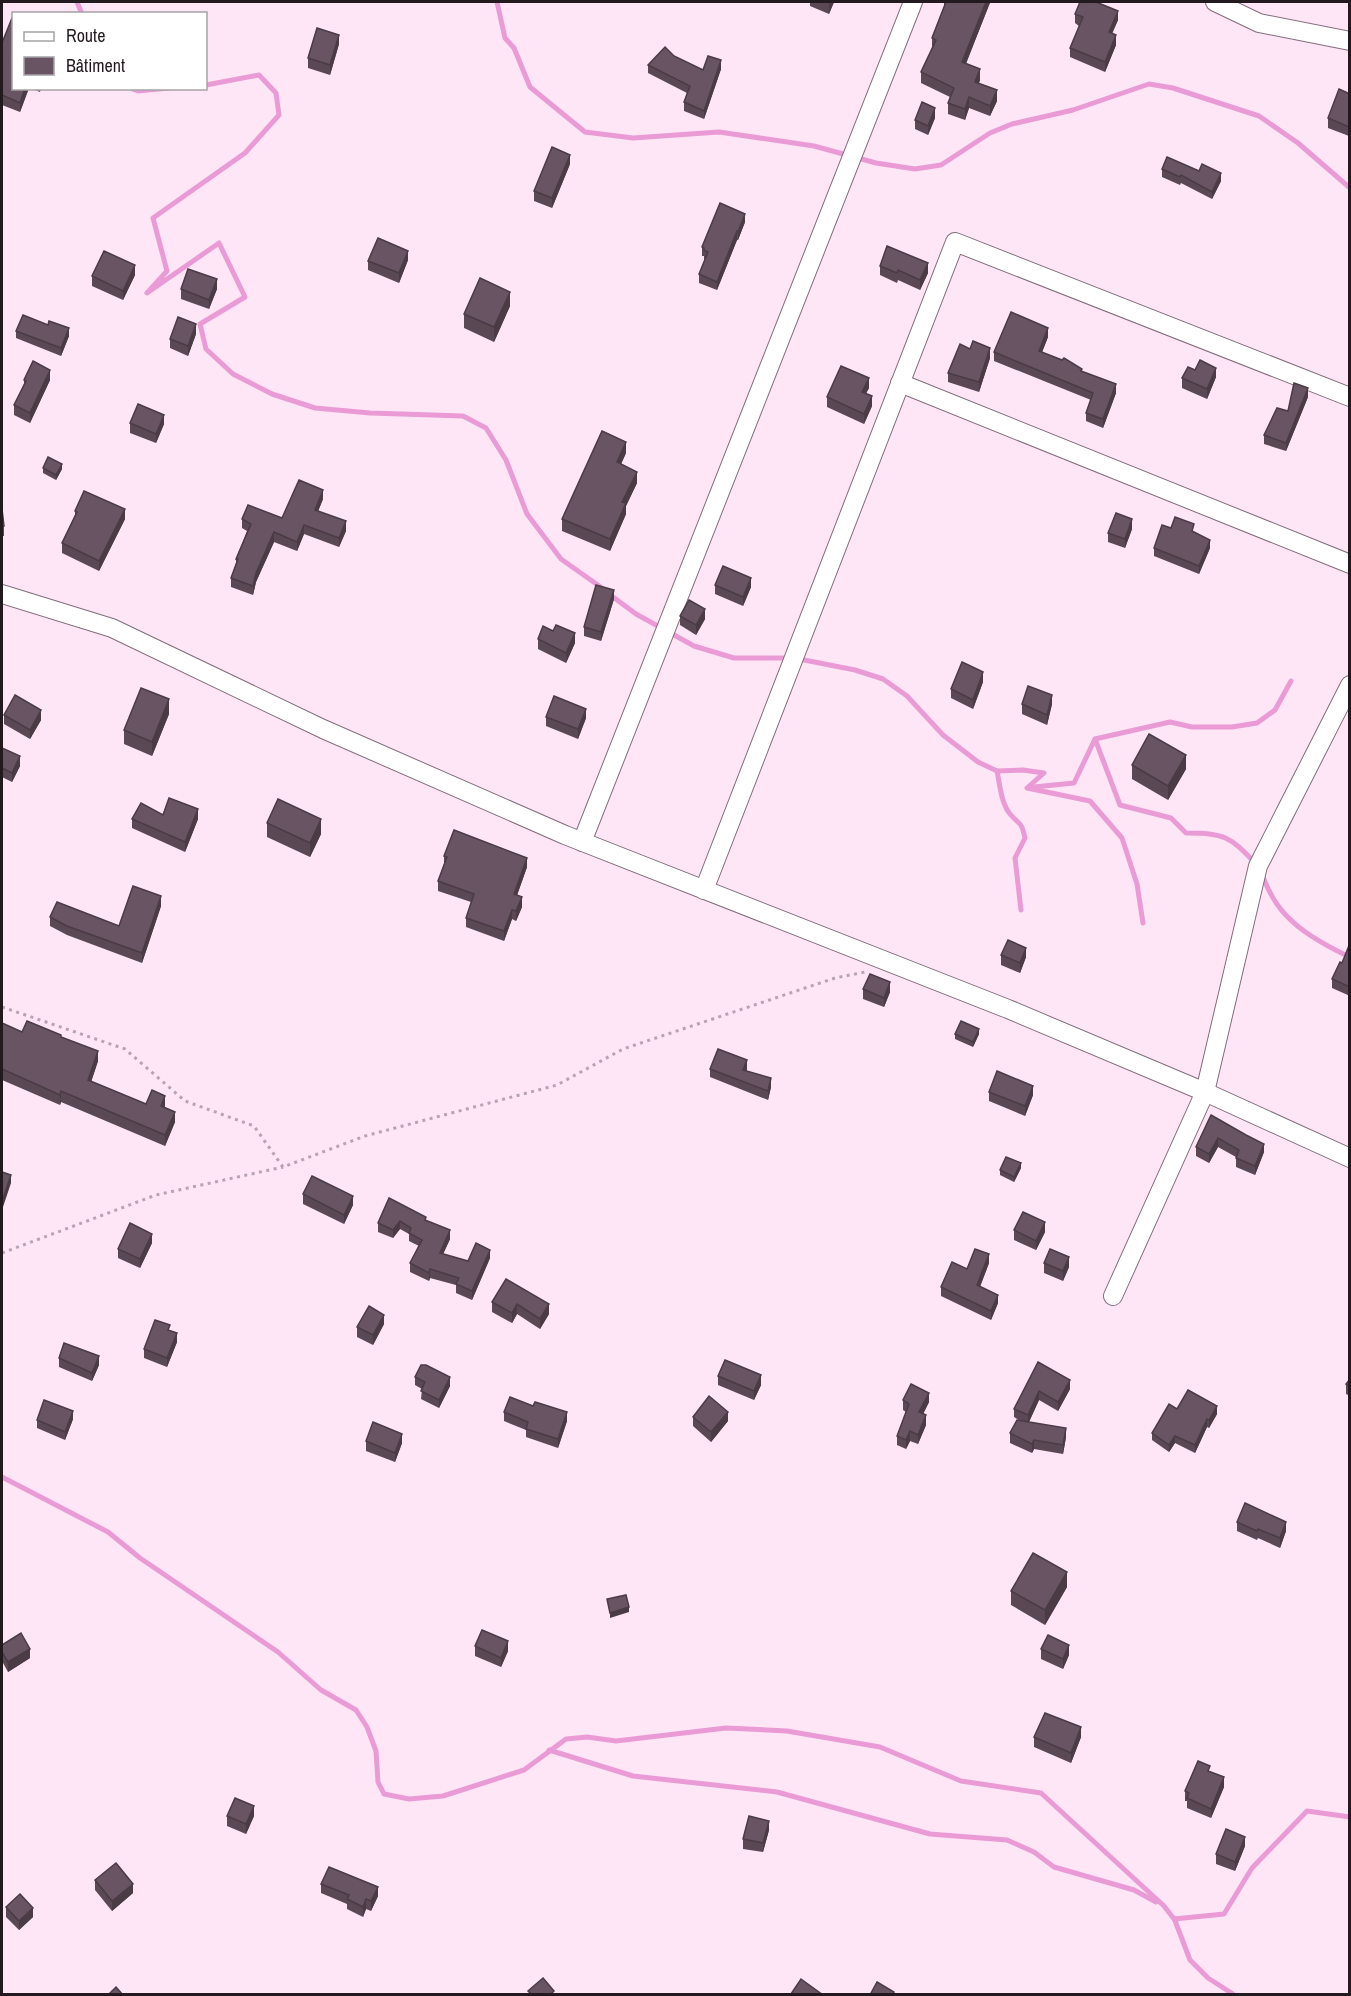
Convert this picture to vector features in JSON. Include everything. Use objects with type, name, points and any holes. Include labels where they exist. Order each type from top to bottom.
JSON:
[{"type":"street","points":[[582,842],[913,2]]},
{"type":"street","points":[[1215,2],[1259,23],[1350,41]]},
{"type":"street","points":[[704,890],[954,242],[1350,397]]},
{"type":"street","points":[[900,383],[1350,564]]},
{"type":"street","points":[[2,594],[112,628],[323,729],[582,842],[1008,1009],[1205,1092],[1350,1158]]},
{"type":"street","points":[[1113,1296],[1205,1092],[1258,866],[1350,686]]},
{"type":"path","points":[[2,1253],[156,1194],[284,1167],[365,1136],[557,1085],[623,1049],[835,978],[894,965]]},
{"type":"path","points":[[2,1007],[125,1049],[185,1101],[254,1126],[284,1167]]},
{"type":"building","points":[[946,2],[986,2],[962,62],[980,69],[975,82],[997,90],[990,106],[969,97],[965,109],[948,103],[954,88],[921,72],[936,40],[932,38]]},
{"type":"building","points":[[1080,2],[1096,2],[1118,11],[1109,32],[1116,35],[1105,62],[1070,48],[1083,17],[1075,14]]},
{"type":"building","points":[[12,18],[12,90],[24,90],[20,103],[2,95],[2,43]]},
{"type":"building","points":[[317,28],[339,35],[330,65],[308,58]]},
{"type":"building","points":[[665,47],[674,56],[703,70],[708,56],[721,60],[704,111],[684,102],[690,86],[648,65]]},
{"type":"building","points":[[1339,89],[1350,94],[1349,127],[1328,118]]},
{"type":"building","points":[[922,102],[935,108],[928,126],[915,120]]},
{"type":"building","points":[[552,147],[570,155],[552,198],[534,191]]},
{"type":"building","points":[[1167,157],[1199,171],[1202,164],[1221,173],[1212,192],[1181,175],[1180,177],[1162,169]]},
{"type":"building","points":[[720,203],[745,214],[717,282],[699,274],[708,252],[702,247]]},
{"type":"building","points":[[378,238],[408,251],[399,273],[368,261]]},
{"type":"building","points":[[887,246],[928,263],[920,280],[898,270],[897,273],[880,266]]},
{"type":"building","points":[[104,251],[135,265],[123,291],[92,276]]},
{"type":"building","points":[[188,269],[217,279],[209,300],[181,289]]},
{"type":"building","points":[[480,278],[510,292],[494,327],[464,314]]},
{"type":"building","points":[[1011,312],[1048,328],[1039,351],[1062,360],[1064,358],[1082,369],[1081,371],[1116,384],[1103,419],[1086,413],[1093,393],[994,352]]},
{"type":"building","points":[[23,315],[48,325],[49,321],[69,328],[61,348],[16,331]]},
{"type":"building","points":[[178,317],[196,324],[188,346],[170,339]]},
{"type":"building","points":[[973,341],[990,348],[979,382],[948,373],[960,344],[970,349]]},
{"type":"building","points":[[1200,360],[1216,368],[1207,389],[1182,378],[1188,367],[1195,370]]},
{"type":"building","points":[[33,361],[50,370],[30,413],[14,405]]},
{"type":"building","points":[[841,366],[869,378],[862,392],[872,396],[864,414],[827,397]]},
{"type":"building","points":[[1294,383],[1308,388],[1286,443],[1264,435],[1277,408],[1288,411]]},
{"type":"building","points":[[138,404],[164,415],[156,434],[130,423]]},
{"type":"building","points":[[602,431],[626,442],[617,462],[637,472],[622,502],[626,503],[610,539],[562,519]]},
{"type":"building","points":[[48,457],[62,464],[56,475],[43,468]]},
{"type":"building","points":[[299,480],[323,490],[315,510],[346,521],[339,538],[304,525],[297,542],[274,532],[256,573],[253,586],[231,578],[238,559],[236,559],[251,524],[242,519],[248,505],[282,518]]},
{"type":"building","points":[[84,491],[125,509],[99,561],[62,543]]},
{"type":"building","points":[[1116,513],[1132,519],[1125,539],[1108,533]]},
{"type":"building","points":[[1175,517],[1194,524],[1192,531],[1210,540],[1199,566],[1154,548],[1162,525],[1171,528]]},
{"type":"building","points":[[723,566],[751,578],[743,597],[715,585]]},
{"type":"building","points":[[596,585],[614,590],[601,632],[584,627]]},
{"type":"building","points":[[689,600],[705,609],[696,625],[680,616]]},
{"type":"building","points":[[556,625],[575,633],[566,653],[538,639],[543,626],[553,631]]},
{"type":"building","points":[[962,662],[983,672],[973,700],[951,689]]},
{"type":"building","points":[[1028,686],[1052,695],[1047,715],[1022,704]]},
{"type":"building","points":[[141,688],[169,699],[152,742],[124,730]]},
{"type":"building","points":[[15,695],[41,710],[30,730],[4,715]]},
{"type":"building","points":[[554,696],[586,709],[578,729],[546,717]]},
{"type":"building","points":[[1149,734],[1186,755],[1168,786],[1132,765]]},
{"type":"building","points":[[2,748],[20,756],[12,773],[2,768]]},
{"type":"building","points":[[169,798],[198,809],[185,842],[132,819],[141,803],[163,815]]},
{"type":"building","points":[[278,799],[321,819],[310,843],[267,823]]},
{"type":"building","points":[[454,830],[527,858],[514,894],[522,897],[516,911],[512,910],[504,931],[466,918],[474,894],[438,881]]},
{"type":"building","points":[[133,886],[161,896],[142,953],[67,926],[50,917],[57,902],[119,926]]},
{"type":"building","points":[[1008,940],[1026,948],[1020,963],[1001,955]]},
{"type":"building","points":[[1350,943],[1350,987],[1332,979]]},
{"type":"building","points":[[870,974],[890,982],[884,998],[863,989]]},
{"type":"building","points":[[27,1021],[98,1051],[88,1080],[146,1104],[152,1090],[165,1096],[161,1106],[175,1112],[165,1135],[61,1091],[60,1095],[2,1069],[2,1023],[22,1032]]},
{"type":"building","points":[[961,1021],[979,1029],[973,1042],[955,1034]]},
{"type":"building","points":[[718,1049],[747,1060],[743,1070],[771,1078],[768,1091],[710,1069]]},
{"type":"building","points":[[997,1071],[1033,1086],[1025,1106],[989,1092]]},
{"type":"building","points":[[1211,1115],[1264,1144],[1255,1166],[1236,1158],[1239,1150],[1218,1138],[1209,1154],[1196,1147]]},
{"type":"building","points":[[1006,1157],[1021,1163],[1014,1177],[1000,1170]]},
{"type":"building","points":[[2,1172],[11,1175],[2,1202]]},
{"type":"building","points":[[312,1176],[353,1196],[344,1215],[303,1194]]},
{"type":"building","points":[[389,1198],[426,1217],[425,1220],[450,1230],[440,1253],[468,1261],[476,1243],[490,1250],[472,1291],[456,1284],[459,1278],[430,1269],[429,1273],[410,1263],[422,1240],[409,1233],[411,1228],[400,1221],[393,1230],[378,1223]]},
{"type":"building","points":[[1023,1212],[1045,1222],[1036,1241],[1014,1230]]},
{"type":"building","points":[[130,1223],[152,1234],[140,1259],[118,1249]]},
{"type":"building","points":[[975,1249],[989,1254],[977,1285],[998,1295],[991,1311],[941,1287],[952,1262],[967,1269]]},
{"type":"building","points":[[1050,1249],[1069,1257],[1063,1271],[1044,1263]]},
{"type":"building","points":[[506,1279],[549,1304],[540,1319],[517,1304],[512,1313],[492,1302]]},
{"type":"building","points":[[369,1306],[384,1315],[373,1335],[357,1327]]},
{"type":"building","points":[[155,1320],[170,1325],[168,1330],[177,1333],[167,1358],[144,1349]]},
{"type":"building","points":[[64,1343],[99,1356],[92,1373],[59,1358]]},
{"type":"building","points":[[725,1360],[761,1375],[754,1391],[718,1376]]},
{"type":"building","points":[[1038,1362],[1070,1380],[1058,1402],[1039,1391],[1028,1415],[1014,1409]]},
{"type":"building","points":[[421,1365],[426,1365],[450,1377],[439,1400],[421,1391],[425,1382],[415,1377]]},
{"type":"building","points":[[911,1384],[929,1393],[919,1412],[926,1415],[918,1435],[910,1431],[906,1440],[897,1436],[909,1404],[903,1400]]},
{"type":"building","points":[[1188,1390],[1217,1406],[1209,1420],[1207,1419],[1195,1445],[1175,1436],[1169,1445],[1152,1433],[1169,1404],[1177,1409]]},
{"type":"building","points":[[709,1396],[728,1412],[711,1432],[693,1417]]},
{"type":"building","points":[[510,1397],[533,1406],[535,1402],[567,1412],[558,1439],[526,1429],[528,1422],[504,1412]]},
{"type":"building","points":[[44,1400],[73,1411],[65,1432],[37,1420]]},
{"type":"building","points":[[1017,1420],[1066,1428],[1063,1445],[1034,1440],[1032,1444],[1010,1433]]},
{"type":"building","points":[[373,1422],[402,1434],[395,1453],[366,1441]]},
{"type":"building","points":[[1245,1503],[1286,1522],[1280,1538],[1237,1522]]},
{"type":"building","points":[[1033,1553],[1067,1572],[1045,1610],[1011,1591]]},
{"type":"building","points":[[626,1595],[629,1607],[610,1613],[607,1599]]},
{"type":"building","points":[[482,1630],[508,1641],[501,1658],[475,1646]]},
{"type":"building","points":[[21,1633],[30,1649],[8,1662],[2,1652],[2,1645]]},
{"type":"building","points":[[1048,1635],[1069,1645],[1063,1659],[1041,1649]]},
{"type":"building","points":[[1045,1713],[1081,1727],[1071,1753],[1034,1737]]},
{"type":"building","points":[[1198,1761],[1210,1766],[1208,1771],[1224,1777],[1211,1809],[1187,1798],[1189,1793],[1185,1791]]},
{"type":"building","points":[[235,1798],[254,1806],[246,1824],[227,1816]]},
{"type":"building","points":[[749,1816],[769,1821],[763,1843],[743,1839]]},
{"type":"building","points":[[1226,1829],[1245,1837],[1235,1862],[1216,1854]]},
{"type":"building","points":[[116,1863],[133,1884],[112,1901],[95,1880]]},
{"type":"building","points":[[329,1867],[378,1887],[371,1901],[366,1899],[363,1907],[347,1899],[349,1895],[321,1884]]},
{"type":"building","points":[[20,1894],[33,1908],[19,1921],[6,1907]]},
{"type":"building","points":[[543,1978],[554,1991],[550,1995],[532,1995],[528,1991]]},
{"type":"building","points":[[801,1979],[823,1995],[792,1995]]},
{"type":"building","points":[[877,1982],[894,1992],[893,1995],[870,1995]]},
{"type":"building","points":[[116,1987],[123,1995],[108,1995]]},
{"type":"waterway","points":[[77,2],[81,12]]},
{"type":"waterway","points":[[497,2],[505,38],[514,48],[530,87],[585,132],[633,138],[719,132],[814,146],[876,163],[915,169],[941,165],[990,133],[1012,124],[1073,110],[1149,84],[1173,88],[1259,116],[1298,143],[1350,188]]},
{"type":"waterway","points":[[207,85],[259,75],[276,93],[279,115],[245,153],[153,218],[167,271],[147,293],[219,243],[245,297],[200,324],[206,349],[233,374],[272,394],[315,408],[370,413],[463,416],[486,428],[506,460],[527,514],[561,559],[602,588]]},
{"type":"waterway","points":[[135,90],[148,90]]},
{"type":"waterway","points":[[609,594],[636,614],[694,646],[734,658],[794,658],[855,670],[883,679],[907,696],[943,735],[978,762],[997,771],[1023,770],[1044,773],[1027,788],[1090,801],[1122,838],[1137,884],[1143,923]]},
{"type":"waterway","points":[[1095,739],[1170,722],[1192,727],[1232,727],[1257,723],[1275,710],[1291,681]]},
{"type":"waterway","points":[[1034,787],[1074,783],[1095,739],[1120,805],[1171,818],[1186,833],[1218,835],[1225,838],[1239,847],[1256,864]]},
{"type":"waterway","points":[[997,771],[1005,805],[1021,826],[1025,838],[1015,858],[1021,910]]},
{"type":"waterway","points":[[1262,874],[1274,900],[1298,927],[1350,957]]},
{"type":"waterway","points":[[2,1477],[108,1532],[140,1558],[278,1652],[321,1690],[356,1710],[367,1727],[376,1751],[378,1782],[384,1794],[409,1799],[443,1796],[524,1770],[566,1739],[587,1737],[616,1741],[726,1728],[787,1731],[880,1747],[961,1781],[1041,1793],[1164,1906],[1174,1919],[1224,1914],[1252,1868],[1307,1811],[1350,1817]]},
{"type":"waterway","points":[[549,1750],[633,1776],[777,1792],[930,1834],[1007,1840],[1034,1852],[1054,1867],[1134,1890],[1156,1902]]},
{"type":"waterway","points":[[1174,1918],[1190,1960],[1208,1978],[1233,1994]]}]
